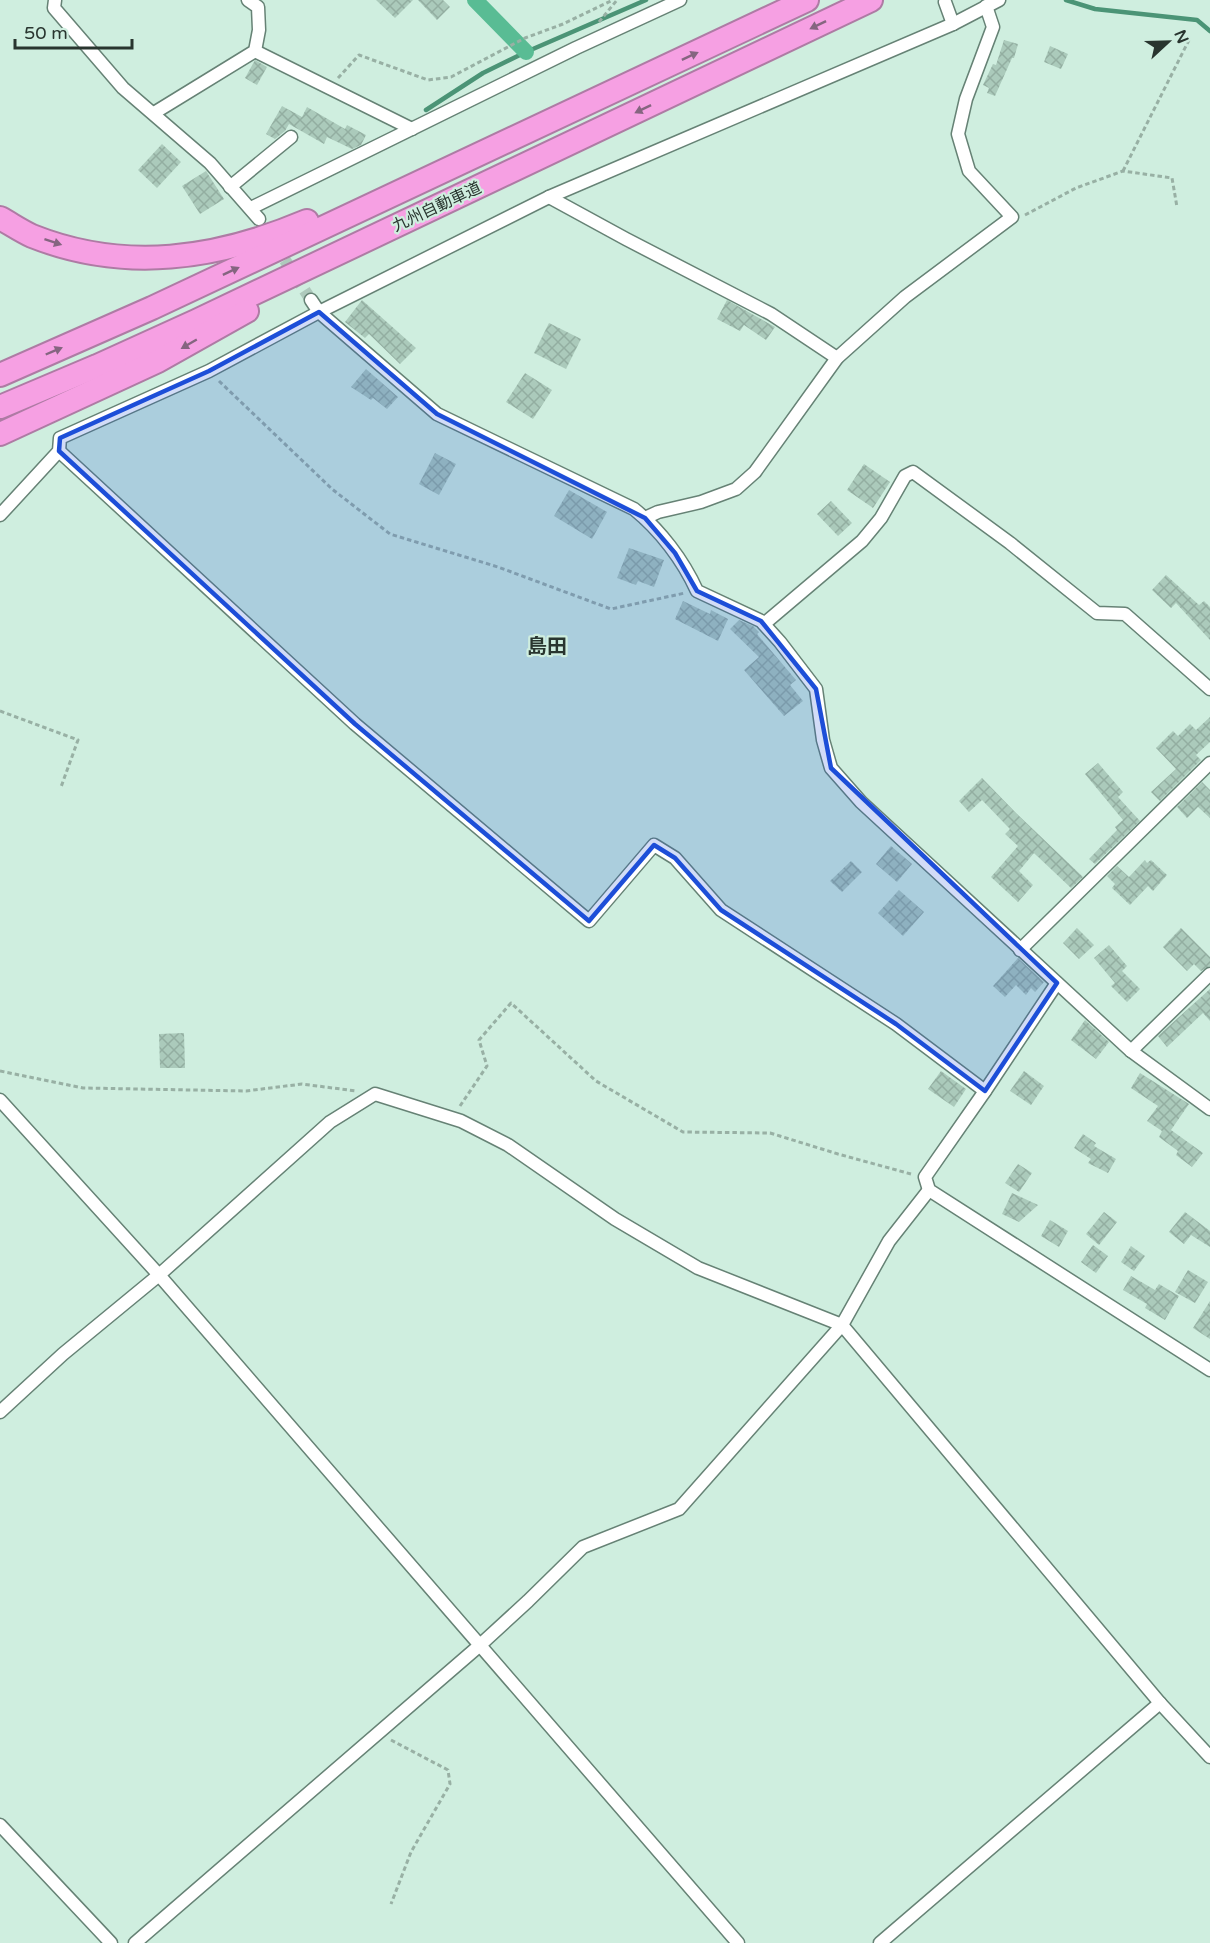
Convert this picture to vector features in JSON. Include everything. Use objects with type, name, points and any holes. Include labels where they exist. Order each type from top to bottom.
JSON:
[{"type":"highway","name":"九州自動車道","points":[[0,375],[152,308],[807,0]]},
{"type":"highway","name":"九州自動車道","points":[[0,407],[97,366],[871,0]]},
{"type":"highway","points":[[0,218],[31,235],[75,250],[118,257],[167,258],[216,250],[284,230],[542,125]]},
{"type":"highway","points":[[0,434],[159,361],[405,222]]},
{"type":"street","points":[[55,0],[54,8],[123,88],[210,163],[259,219]]},
{"type":"street","points":[[154,113],[255,51],[259,30],[258,7],[248,0]]},
{"type":"street","points":[[251,208],[576,48],[680,0]]},
{"type":"street","points":[[0,515],[59,451],[60,438],[209,371],[319,312],[549,197],[953,24],[999,0]]},
{"type":"street","points":[[945,2],[953,24]]},
{"type":"street","points":[[645,518],[736,489],[755,472],[837,358],[904,297],[1012,217],[969,171],[958,134],[966,99],[993,27],[986,6]]},
{"type":"street","points":[[255,51],[412,129]]},
{"type":"street","points":[[230,187],[291,137]]},
{"type":"street","points":[[549,197],[771,314],[837,358]]},
{"type":"street","points":[[311,300],[319,312],[437,414],[634,509],[645,518],[675,553],[689,574],[696,591],[761,621],[816,689],[823,740],[831,768],[861,802],[1131,1051],[1210,1109]]},
{"type":"street","points":[[59,451],[355,724],[589,921],[654,845],[675,858],[721,910],[896,1024],[986,1091]]},
{"type":"street","points":[[764,624],[862,541],[881,518],[905,476],[914,472],[1010,543],[1096,613],[1125,614],[1210,689]]},
{"type":"street","points":[[1020,950],[1210,763]]},
{"type":"street","points":[[1131,1051],[1210,974]]},
{"type":"street","points":[[1057,983],[986,1091],[925,1177],[929,1190],[1210,1370]]},
{"type":"street","points":[[0,1412],[63,1354],[159,1275],[330,1122],[375,1094],[461,1121],[508,1145],[615,1219],[698,1268],[842,1325],[1160,1703],[1210,1757]]},
{"type":"street","points":[[0,1100],[159,1275],[738,1943]]},
{"type":"street","points":[[135,1943],[479,1646],[583,1547],[679,1509],[842,1325],[889,1240],[929,1190]]},
{"type":"street","points":[[880,1943],[1160,1703]]},
{"type":"street","points":[[0,1825],[111,1943]]},
{"type":"path","points":[[333,85],[359,56],[428,80],[451,77],[525,38],[563,24],[614,0]]},
{"type":"path","points":[[1123,171],[1189,40]]},
{"type":"path","points":[[1012,217],[1028,215],[1076,188],[1123,171],[1172,178],[1177,207]]},
{"type":"path","points":[[209,371],[332,489],[390,534],[498,567],[611,609],[696,591]]},
{"type":"path","points":[[0,711],[78,740],[61,787]]},
{"type":"path","points":[[452,1119],[487,1066],[479,1040],[512,1003],[596,1081],[683,1132],[770,1132],[838,1154],[925,1177]]},
{"type":"path","points":[[0,1071],[83,1088],[246,1091],[302,1084],[375,1094]]},
{"type":"path","points":[[378,1734],[448,1770],[450,1784],[411,1852],[391,1904]]},
{"type":"highlighted area","points":[[319,312],[437,414],[645,518],[675,553],[697,591],[761,621],[816,689],[831,768],[1057,983],[985,1091],[896,1024],[721,910],[675,858],[654,845],[589,921],[355,724],[59,451],[60,438],[209,371]]},
{"type":"building","points":[[376,0],[413,0],[395,18]]},
{"type":"building","points":[[418,0],[443,0],[450,7],[437,20]]},
{"type":"building","points":[[1004,40],[1018,44],[1014,58],[995,96],[987,93],[989,88],[983,85],[993,64],[996,65]]},
{"type":"building","points":[[1050,46],[1068,54],[1061,69],[1044,62]]},
{"type":"building","points":[[255,60],[267,67],[257,85],[245,78]]},
{"type":"building","points":[[282,106],[302,117],[307,107],[345,129],[347,125],[366,135],[361,145],[352,149],[327,137],[324,144],[289,124],[285,131],[275,139],[266,134]]},
{"type":"building","points":[[162,144],[181,162],[157,188],[138,170]]},
{"type":"building","points":[[206,171],[224,199],[200,214],[182,186]]},
{"type":"building","points":[[362,300],[416,348],[400,364],[369,334],[365,338],[345,322]]},
{"type":"building","points":[[727,300],[775,327],[766,340],[744,325],[740,331],[717,319]]},
{"type":"building","points":[[549,323],[581,339],[566,369],[534,353]]},
{"type":"building","points":[[366,369],[398,397],[387,409],[373,398],[371,400],[351,387]]},
{"type":"building","points":[[525,373],[552,390],[533,419],[506,402]]},
{"type":"building","points":[[435,453],[456,464],[439,495],[419,484]]},
{"type":"building","points":[[864,464],[890,482],[873,508],[847,490]]},
{"type":"building","points":[[569,490],[607,512],[592,539],[554,516]]},
{"type":"building","points":[[831,501],[852,523],[838,536],[817,514]]},
{"type":"building","points":[[629,548],[664,560],[654,587],[638,581],[636,585],[617,578]]},
{"type":"building","points":[[1166,575],[1199,605],[1204,601],[1210,607],[1210,640],[1176,603],[1171,608],[1152,590]]},
{"type":"building","points":[[683,601],[710,614],[711,610],[728,619],[718,641],[675,619]]},
{"type":"building","points":[[739,620],[753,626],[759,632],[757,634],[796,680],[790,685],[803,701],[784,716],[744,670],[759,657],[730,629]]},
{"type":"building","points":[[1210,717],[1210,742],[1196,755],[1201,760],[1160,801],[1151,792],[1176,769],[1156,748],[1173,731],[1178,736],[1190,724],[1196,730]]},
{"type":"building","points":[[1098,763],[1123,792],[1118,797],[1140,821],[1095,864],[1089,859],[1117,830],[1115,827],[1123,820],[1085,774]]},
{"type":"building","points":[[982,778],[1083,877],[1071,888],[1034,853],[1019,871],[1033,885],[1018,902],[991,877],[1018,846],[1005,834],[1010,829],[982,800],[969,812],[959,801]]},
{"type":"building","points":[[1202,782],[1210,790],[1210,818],[1198,807],[1187,818],[1177,807]]},
{"type":"building","points":[[891,846],[912,864],[897,882],[876,864]]},
{"type":"building","points":[[1145,860],[1147,863],[1151,860],[1167,875],[1153,891],[1148,886],[1130,905],[1112,888],[1115,884],[1107,876],[1117,866],[1129,877]]},
{"type":"building","points":[[851,861],[862,872],[842,892],[830,881]]},
{"type":"building","points":[[899,890],[924,912],[903,936],[878,913]]},
{"type":"building","points":[[1077,928],[1094,945],[1079,959],[1063,943]]},
{"type":"building","points":[[1181,928],[1210,957],[1210,966],[1201,971],[1194,964],[1187,971],[1163,947]]},
{"type":"building","points":[[1109,945],[1127,966],[1122,971],[1140,989],[1127,1002],[1111,986],[1115,983],[1094,958]]},
{"type":"building","points":[[1018,958],[1044,982],[1035,992],[1031,988],[1026,995],[1016,985],[1005,997],[993,986]]},
{"type":"building","points":[[1210,989],[1210,1021],[1203,1013],[1167,1047],[1158,1036]]},
{"type":"building","points":[[1085,1020],[1109,1042],[1096,1059],[1071,1040]]},
{"type":"building","points":[[184,1033],[185,1068],[160,1068],[159,1034]]},
{"type":"building","points":[[941,1071],[966,1089],[954,1107],[928,1089]]},
{"type":"building","points":[[1024,1071],[1044,1086],[1031,1105],[1010,1091]]},
{"type":"building","points":[[1140,1073],[1189,1104],[1171,1130],[1203,1153],[1192,1167],[1176,1155],[1178,1151],[1159,1137],[1162,1131],[1147,1121],[1158,1106],[1131,1088]]},
{"type":"building","points":[[1083,1134],[1096,1143],[1094,1146],[1116,1159],[1108,1173],[1088,1163],[1091,1159],[1074,1148]]},
{"type":"building","points":[[1018,1164],[1032,1173],[1019,1192],[1005,1183]]},
{"type":"building","points":[[1012,1193],[1038,1205],[1019,1222],[1002,1214]]},
{"type":"building","points":[[1104,1212],[1117,1222],[1099,1245],[1086,1234]]},
{"type":"building","points":[[1185,1212],[1210,1231],[1210,1247],[1191,1235],[1184,1244],[1169,1232]]},
{"type":"building","points":[[1050,1220],[1068,1231],[1059,1247],[1041,1236]]},
{"type":"building","points":[[1093,1245],[1108,1256],[1096,1273],[1081,1262]]},
{"type":"building","points":[[1131,1246],[1145,1256],[1134,1271],[1121,1262]]},
{"type":"building","points":[[1188,1270],[1208,1282],[1195,1303],[1175,1292]]},
{"type":"building","points":[[1131,1276],[1155,1290],[1159,1284],[1179,1296],[1165,1320],[1145,1308],[1147,1304],[1123,1290]]},
{"type":"building","points":[[1210,1301],[1210,1339],[1193,1328]]},
{"type":"waterway","points":[[475,0],[526,52]]},
{"type":"waterway","points":[[426,110],[483,73],[646,0]]},
{"type":"waterway","points":[[1066,0],[1095,9],[1197,20],[1210,31]]},
{"type":"tunnel","points":[[275,245],[311,300]]},
{"type":"district","name":"島田","points":[[547,647]]}]
